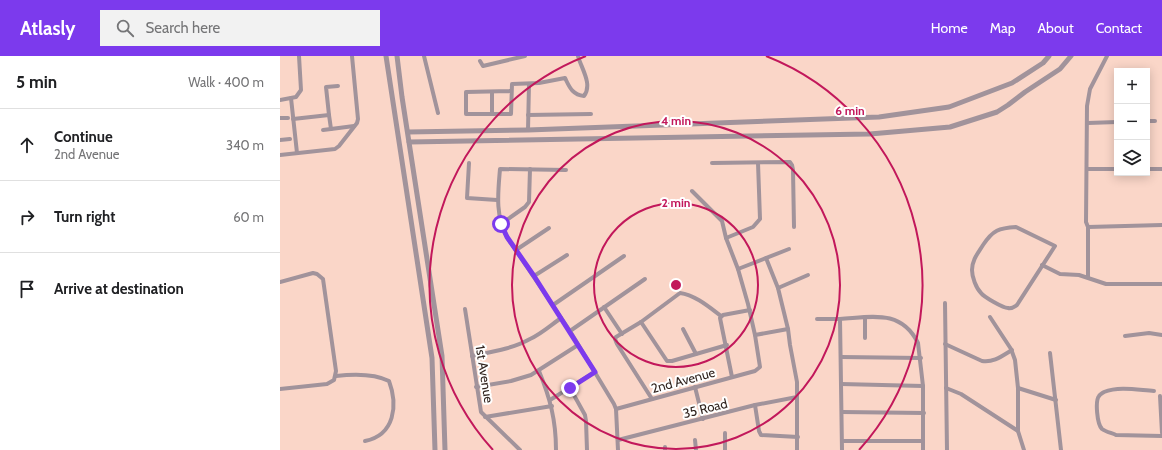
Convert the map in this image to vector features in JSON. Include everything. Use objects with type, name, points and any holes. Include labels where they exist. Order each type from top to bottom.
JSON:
[{"type":"street","points":[[280,100],[296,97],[301,90],[299,56]]},
{"type":"street","points":[[280,155],[337,148],[354,126],[358,119],[352,56]]},
{"type":"street","points":[[386,56],[432,358],[435,450]]},
{"type":"street","points":[[397,56],[442,356],[444,450]]},
{"type":"street","points":[[424,56],[438,113]]},
{"type":"street","points":[[480,61],[483,66],[525,56]]},
{"type":"street","points":[[511,91],[466,92],[466,114],[511,114],[512,84],[539,83],[565,78],[571,91],[584,96],[587,92],[587,79],[578,56]]},
{"type":"street","points":[[408,132],[528,130],[879,117],[949,107],[1012,83],[1043,63],[1049,56]]},
{"type":"street","points":[[409,142],[870,134],[950,127],[997,112],[1060,69],[1071,56]]},
{"type":"street","points":[[1088,278],[1088,227],[1086,222],[1087,106],[1090,89],[1107,56]]},
{"type":"street","points":[[528,130],[529,84]]},
{"type":"street","points":[[331,129],[326,87],[338,86]]},
{"type":"street","points":[[492,92],[492,114]]},
{"type":"street","points":[[291,98],[297,153]]},
{"type":"street","points":[[528,115],[591,114]]},
{"type":"street","points":[[293,119],[329,115]]},
{"type":"street","points":[[280,118],[288,118]]},
{"type":"street","points":[[1150,121],[1155,121]]},
{"type":"street","points":[[1088,123],[1114,122]]},
{"type":"street","points":[[323,130],[354,126]]},
{"type":"street","points":[[280,140],[290,139]]},
{"type":"street","points":[[712,163],[786,162],[792,165],[794,227]]},
{"type":"street","points":[[469,163],[467,198],[497,200]]},
{"type":"street","points":[[726,238],[754,227],[760,219],[758,163]]},
{"type":"street","points":[[566,170],[500,169],[497,200],[501,224],[507,237],[570,331],[616,409],[618,450]]},
{"type":"street","points":[[501,224],[528,205],[530,199],[530,169]]},
{"type":"street","points":[[1087,169],[1114,169]]},
{"type":"street","points":[[1150,169],[1162,169]]},
{"type":"street","points":[[692,191],[722,221],[726,238],[738,269],[750,310],[755,335],[788,329]]},
{"type":"street","points":[[1088,227],[1162,225]]},
{"type":"street","points":[[1016,227],[1055,246],[1042,265],[1017,305],[1011,308],[1003,306],[981,293],[972,277],[974,259],[988,237],[998,229],[1016,227]]},
{"type":"street","points":[[516,250],[549,228]]},
{"type":"street","points":[[738,269],[789,250]]},
{"type":"street","points":[[534,276],[567,255]]},
{"type":"street","points":[[552,305],[624,256]]},
{"type":"street","points":[[766,258],[778,288],[788,329],[797,382],[797,450]]},
{"type":"street","points":[[1042,265],[1060,274],[1079,275],[1106,284],[1162,284]]},
{"type":"street","points":[[280,282],[313,273],[317,274],[323,279],[336,376],[334,380],[327,384],[280,389]]},
{"type":"street","points":[[778,288],[808,274]]},
{"type":"street","points":[[570,331],[645,279]]},
{"type":"street","points":[[652,399],[615,339],[680,293],[686,294],[697,300],[721,316],[750,310]]},
{"type":"street","points":[[945,303],[947,450]]},
{"type":"street","points":[[604,307],[622,334]]},
{"type":"street","name":"1st Avenue","points":[[465,309],[481,412],[520,450]]},
{"type":"street","points":[[721,316],[732,377]]},
{"type":"street","points":[[990,317],[1012,350],[1015,360],[1018,388],[1018,431],[1024,450]]},
{"type":"street","points":[[472,356],[499,350],[523,342],[530,339],[561,318]]},
{"type":"street","points":[[865,318],[865,338]]},
{"type":"street","points":[[817,319],[893,319],[905,325],[915,337],[918,343],[921,358],[924,386],[923,450]]},
{"type":"street","points":[[840,319],[842,450]]},
{"type":"street","points":[[640,322],[666,361],[672,361],[727,345]]},
{"type":"street","points":[[683,329],[696,354]]},
{"type":"street","points":[[1125,336],[1150,333],[1162,334]]},
{"type":"street","name":"2nd Avenue","points":[[616,409],[755,372],[760,368],[755,335]]},
{"type":"street","points":[[945,344],[988,362],[1012,350]]},
{"type":"street","points":[[476,387],[511,381],[539,371],[578,345]]},
{"type":"street","points":[[1050,353],[1060,450]]},
{"type":"street","points":[[841,357],[921,358]]},
{"type":"street","points":[[539,371],[552,406],[556,450]]},
{"type":"street","points":[[550,400],[595,372]]},
{"type":"street","points":[[336,376],[356,374],[384,378],[389,381],[392,387],[394,410],[393,419],[379,436],[365,441]]},
{"type":"street","points":[[841,384],[924,386]]},
{"type":"street","points":[[570,388],[585,415],[587,450]]},
{"type":"street","points":[[695,388],[703,418]]},
{"type":"street","points":[[946,388],[961,394],[1018,431]]},
{"type":"street","points":[[1018,388],[1056,400]]},
{"type":"street","points":[[1154,391],[1117,389],[1103,393],[1099,396],[1098,400],[1099,424],[1109,433],[1162,436]]},
{"type":"street","points":[[1160,396],[1162,433]]},
{"type":"street","name":"35 Road","points":[[618,440],[755,405],[797,397]]},
{"type":"street","points":[[755,405],[761,436],[798,437]]},
{"type":"street","points":[[485,417],[552,406]]},
{"type":"street","points":[[842,412],[924,413]]},
{"type":"street","points":[[725,433],[725,450]]},
{"type":"street","points":[[695,440],[696,450]]},
{"type":"street","points":[[842,441],[923,441]]},
{"type":"route","points":[[501,224],[507,237],[570,331],[595,372],[570,388]]}]
